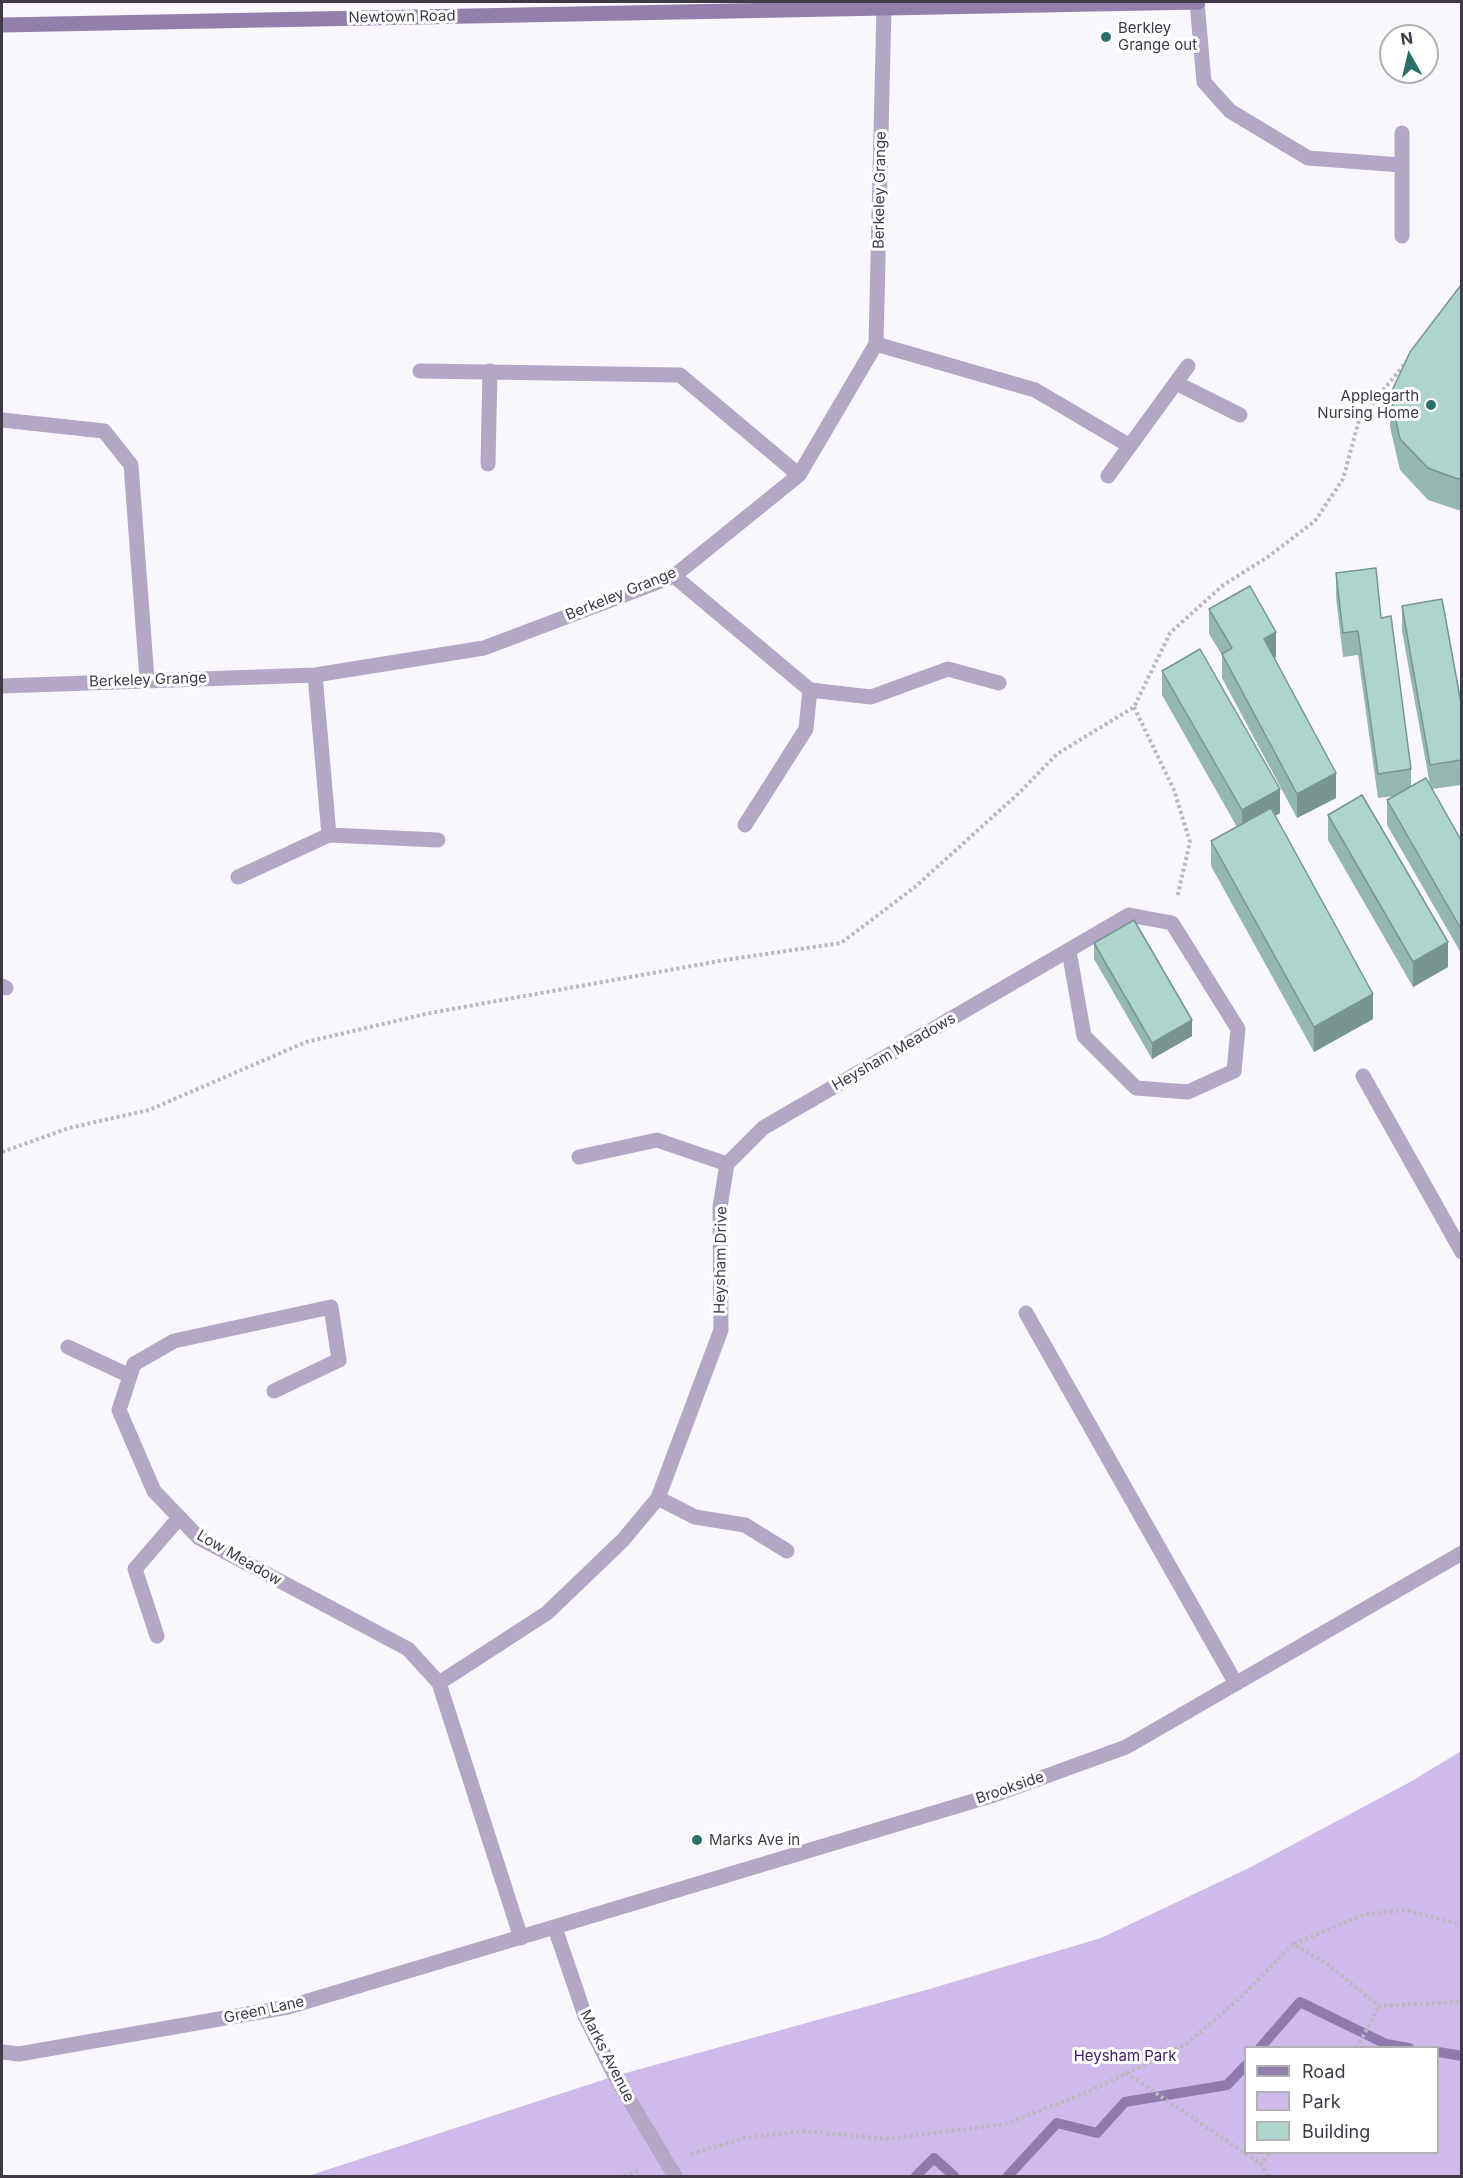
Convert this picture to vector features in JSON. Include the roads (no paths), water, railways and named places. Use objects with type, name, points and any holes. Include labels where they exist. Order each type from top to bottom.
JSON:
[{"type":"main road","name":"Newtown Road","points":[[2,25],[1198,2]]},
{"type":"street","points":[[1198,2],[1204,82],[1230,111],[1308,158],[1401,165]]},
{"type":"street","name":"Berkeley Grange","points":[[2,686],[147,679],[315,675],[484,648],[674,576],[799,475],[876,344],[884,7]]},
{"type":"street","points":[[1402,133],[1402,236]]},
{"type":"street","points":[[876,344],[1035,390],[1130,446]]},
{"type":"street","points":[[1108,476],[1188,366]]},
{"type":"street","points":[[420,371],[680,375],[799,475]]},
{"type":"street","points":[[488,464],[490,371]]},
{"type":"street","points":[[1176,383],[1240,415]]},
{"type":"street","points":[[2,420],[104,431],[131,465],[147,679]]},
{"type":"street","points":[[674,576],[810,690],[871,698],[948,669],[999,683]]},
{"type":"street","points":[[315,675],[329,835]]},
{"type":"street","points":[[745,825],[806,729],[810,690]]},
{"type":"street","points":[[238,877],[329,835],[438,840]]},
{"type":"street","name":"Heysham Meadows","points":[[727,1164],[763,1128],[1129,915],[1172,923],[1238,1029],[1234,1071],[1188,1092],[1136,1088],[1084,1036],[1069,951]]},
{"type":"street","points":[[1363,1076],[1461,1252]]},
{"type":"street","points":[[579,1157],[657,1140],[727,1164]]},
{"type":"street","name":"Heysham Drive","points":[[439,1683],[547,1613],[623,1540],[658,1498],[720,1330],[720,1207],[727,1164]]},
{"type":"street","name":"Low Meadow","points":[[274,1391],[339,1360],[331,1307],[174,1341],[134,1364],[119,1410],[154,1491],[199,1538],[408,1649],[439,1683],[521,1938]]},
{"type":"street","points":[[1026,1312],[1235,1682]]},
{"type":"street","points":[[68,1347],[130,1376]]},
{"type":"street","points":[[658,1498],[695,1517],[745,1526],[787,1551]]},
{"type":"street","points":[[157,1636],[135,1569],[179,1518]]},
{"type":"street","name":"Brookside","points":[[521,1938],[1008,1790],[1126,1747],[1461,1553]]},
{"type":"street","name":"Marks Avenue","points":[[555,1928],[585,2016],[615,2076],[675,2176]]},
{"type":"street","name":"Green Lane","points":[[2,2052],[19,2054],[288,2007],[521,1938]]},
{"type":"waterway","points":[[1262,2046],[1300,2002],[1386,2044],[1398,2046]]},
{"type":"waterway","points":[[1439,2052],[1462,2056]]},
{"type":"waterway","points":[[1008,2176],[1057,2123],[1097,2133],[1125,2102],[1227,2085],[1244,2067]]},
{"type":"waterway","points":[[916,2176],[934,2158],[954,2176]]},
{"type":"place","name":"Berkley Grange out","points":[[1106,37]]},
{"type":"place","name":"Applegarth Nursing Home","points":[[1431,405]]},
{"type":"place","name":"Marks Ave in","points":[[697,1840]]},
{"type":"park label","name":"Heysham Park","points":[[1125,2056]]}]
